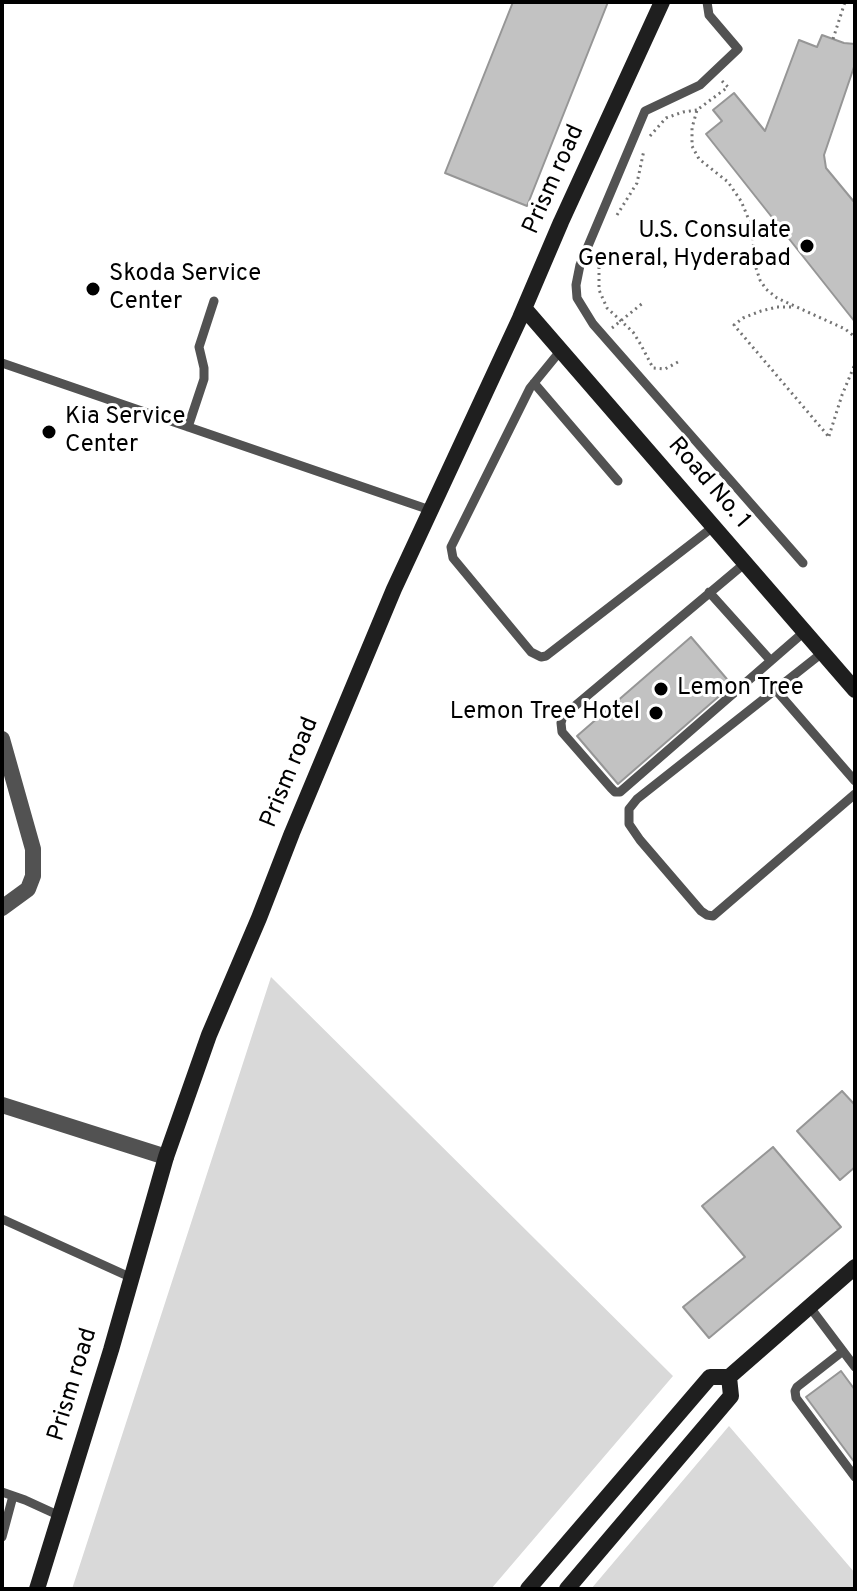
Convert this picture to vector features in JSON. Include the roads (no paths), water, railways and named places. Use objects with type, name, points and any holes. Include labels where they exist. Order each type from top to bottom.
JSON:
[{"type":"street","name":"Prism road","points":[[37,1589],[166,1157],[209,1035],[394,589],[662,2]]},
{"type":"street","name":"Road No. 1","points":[[524,308],[855,690]]},
{"type":"street","points":[[2,739],[33,849],[33,876],[28,889],[2,908]]},
{"type":"street","points":[[2,1105],[166,1157]]},
{"type":"street","points":[[528,1589],[710,1377],[729,1377],[855,1267]]},
{"type":"street","points":[[567,1589],[731,1396],[729,1377]]},
{"type":"lane","points":[[707,2],[709,15],[738,49],[700,85],[645,111],[585,251],[576,285],[577,298],[593,324],[803,563]]},
{"type":"lane","points":[[188,427],[204,379],[199,347],[214,301]]},
{"type":"lane","points":[[561,350],[534,383],[451,547],[453,558],[534,654],[546,656],[713,527]]},
{"type":"lane","points":[[2,363],[430,510]]},
{"type":"lane","points":[[534,383],[618,481]]},
{"type":"lane","points":[[744,564],[563,716],[562,732],[611,788],[620,792],[804,632]]},
{"type":"lane","points":[[709,592],[771,661]]},
{"type":"lane","points":[[822,653],[631,804],[629,824],[701,911],[713,916],[855,794]]},
{"type":"lane","points":[[775,689],[855,781]]},
{"type":"lane","points":[[2,1219],[132,1278]]},
{"type":"lane","points":[[809,1306],[855,1367]]},
{"type":"lane","points":[[843,1351],[795,1391],[796,1398],[855,1477]]},
{"type":"lane","points":[[2,1492],[60,1516]]},
{"type":"lane","points":[[2,1537],[13,1496]]},
{"type":"place","name":"U.S. Consulate General, Hyderabad","points":[[807,246]]},
{"type":"place","name":"Skoda Service Center","points":[[93,289]]},
{"type":"place","name":"Kia Service Center","points":[[49,432]]},
{"type":"place","name":"Lemon Tree","points":[[661,689]]},
{"type":"place","name":"Lemon Tree Hotel","points":[[656,713]]}]
